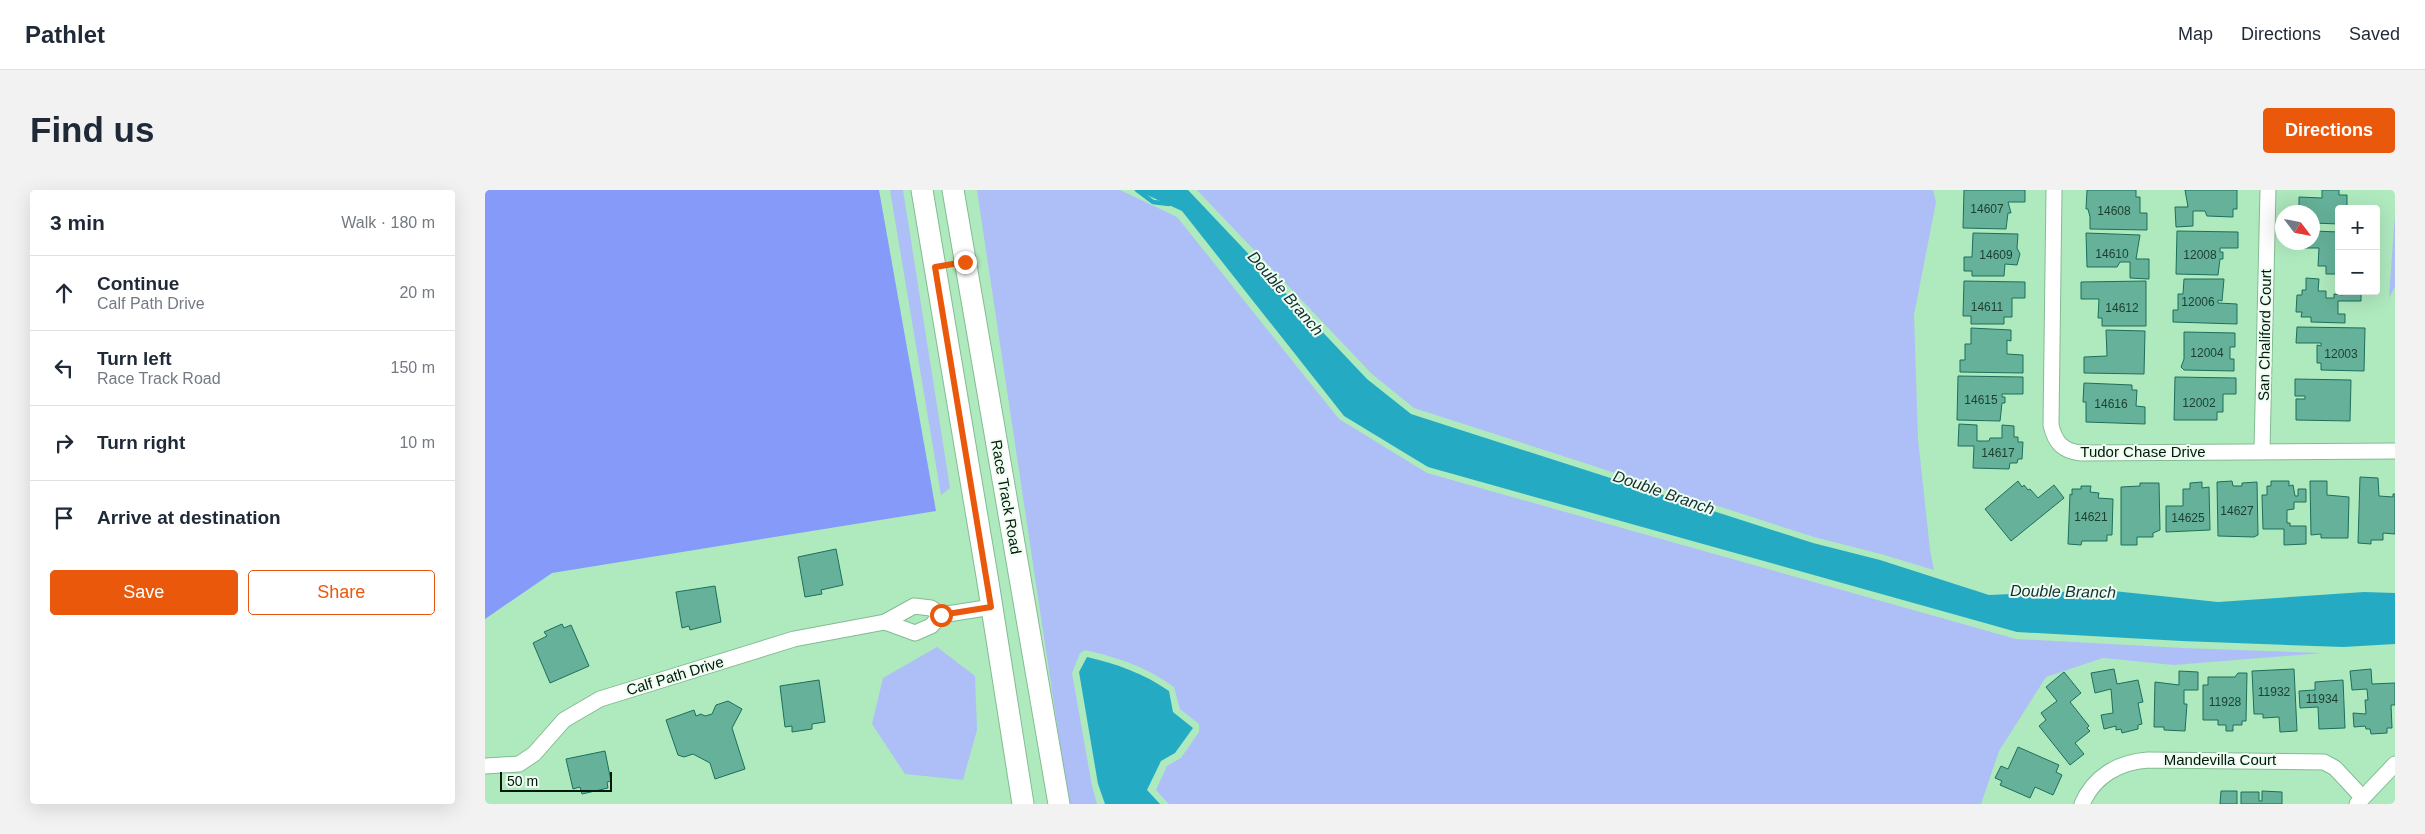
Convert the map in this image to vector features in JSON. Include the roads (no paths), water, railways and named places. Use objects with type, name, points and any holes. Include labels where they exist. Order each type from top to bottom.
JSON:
[{"type":"main road","name":"Race Track Road","points":[[922,190],[1023,804]]},
{"type":"main road","name":"Race Track Road","points":[[953,190],[1059,804]]},
{"type":"main road","points":[[935,267],[965,262]]},
{"type":"street","name":"Tudor Chase Drive","points":[[2055,190],[2051,425],[2053,435],[2061,446],[2072,452],[2081,453],[2262,450],[2395,451]]},
{"type":"street","name":"San Chaliford Court","points":[[2262,450],[2268,190]]},
{"type":"street","name":"Calf Path Drive","points":[[485,766],[519,764],[534,754],[564,720],[600,699],[793,639],[885,622],[914,606],[931,608],[941,615]]},
{"type":"street","name":"Calf Path Drive","points":[[885,622],[915,633],[931,626],[941,615],[991,607]]},
{"type":"street","name":"Mandevilla Court","points":[[2082,804],[2094,784],[2104,774],[2133,761],[2148,760],[2324,762],[2335,768],[2359,801]]},
{"type":"street","points":[[2359,801],[2395,764]]},
{"type":"waterway","name":"Double Branch","points":[[1137,190],[1153,202],[1169,204]]}]
